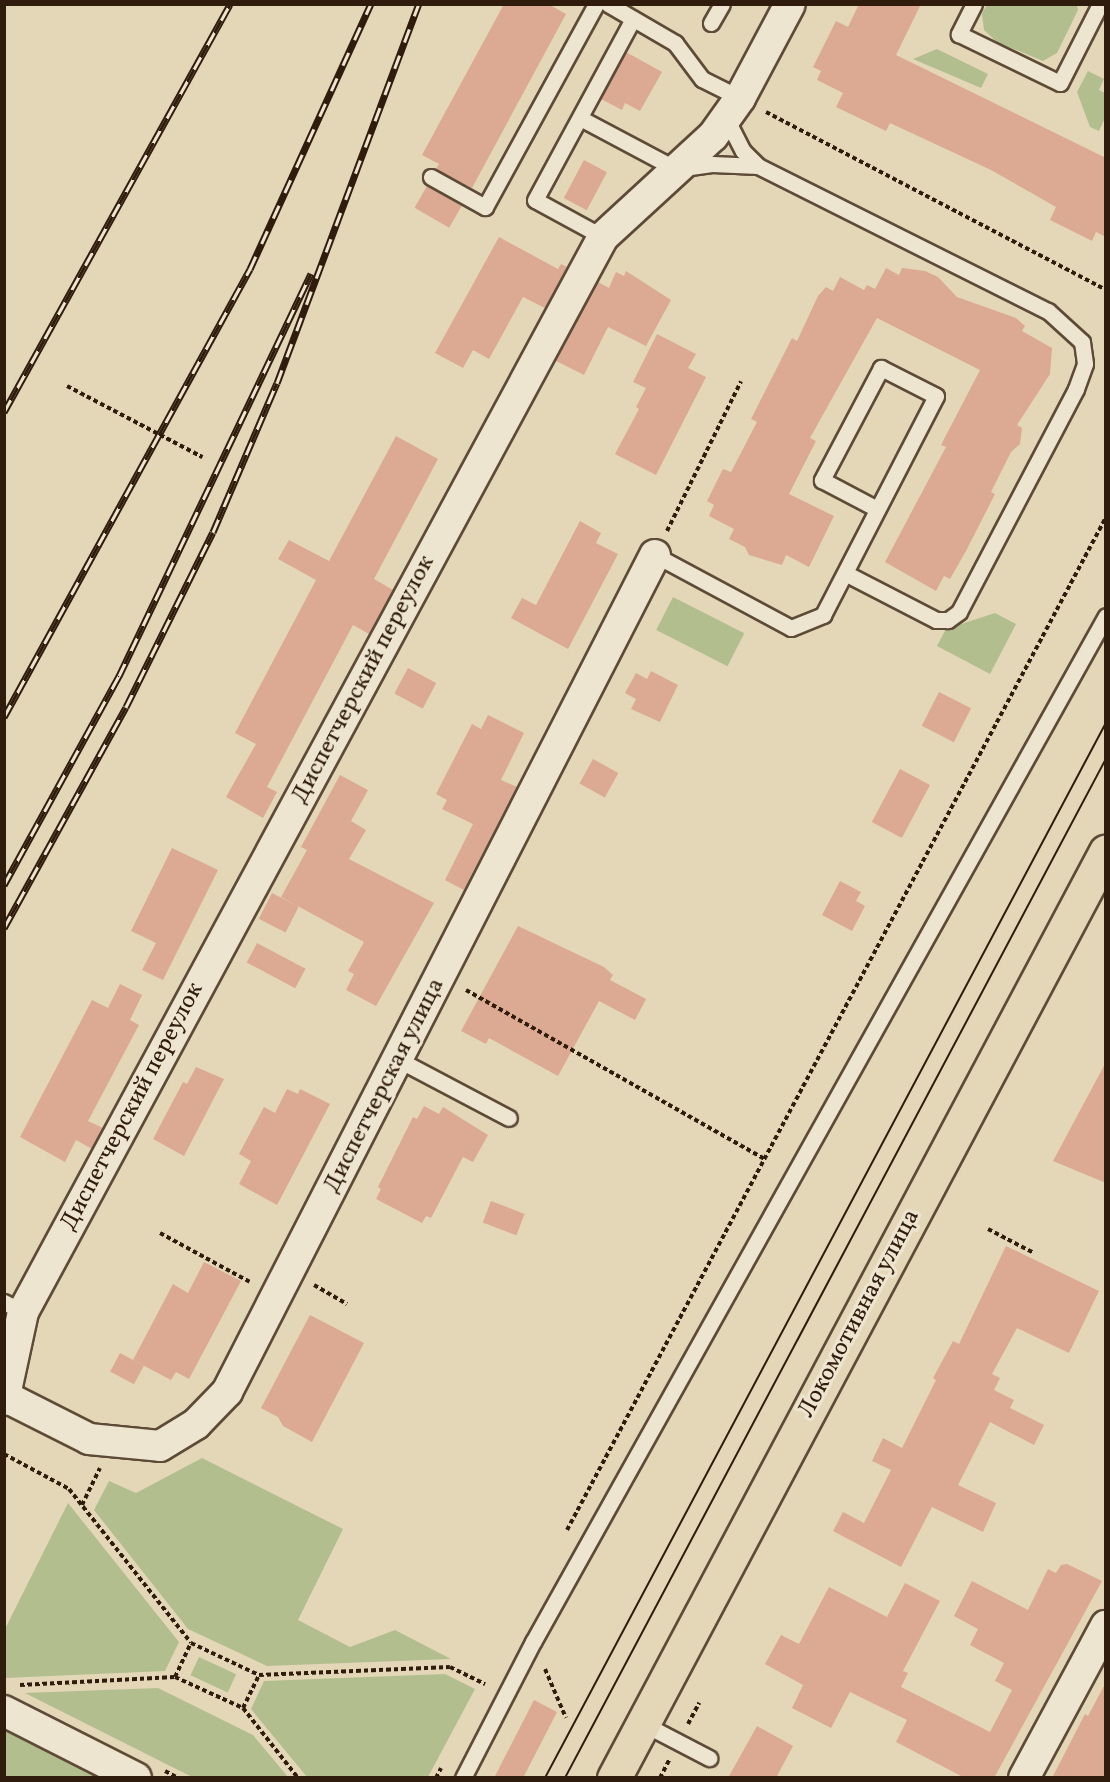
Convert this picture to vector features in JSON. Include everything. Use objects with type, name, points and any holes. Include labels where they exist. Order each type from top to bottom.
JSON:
[{"type":"main road","name":"Локомотивная улица","points":[[614,1778],[1102,868]]},
{"type":"street","name":"Диспетчерский переулок","points":[[5,1399],[14,1307],[603,237],[676,169],[697,154],[733,108],[781,8]]},
{"type":"street","name":"Диспетчерская улица","points":[[5,1399],[89,1439],[160,1446],[196,1424],[227,1392],[399,1060],[655,555]]},
{"type":"street","points":[[1024,1778],[1106,1626]]},
{"type":"street","points":[[10,1698],[136,1778]]},
{"type":"lane","points":[[431,177],[485,207],[596,4]]},
{"type":"lane","points":[[608,4],[675,43],[702,79],[733,108],[743,151],[758,166],[1048,311],[1082,342],[1085,364],[1076,389],[959,612],[948,620],[936,620],[845,573]]},
{"type":"lane","points":[[711,23],[722,4]]},
{"type":"lane","points":[[974,4],[959,34],[1060,83],[1100,4]]},
{"type":"lane","points":[[603,237],[535,200],[633,19]]},
{"type":"lane","points":[[580,118],[676,169],[712,164],[758,166]]},
{"type":"lane","points":[[655,555],[791,628],[823,615],[845,573],[878,509],[936,396],[880,368],[822,480],[878,509]]},
{"type":"lane","points":[[463,1778],[533,1642],[1106,616]]},
{"type":"lane","points":[[399,1060],[508,1118]]},
{"type":"lane","points":[[642,1723],[709,1758]]},
{"type":"path","points":[[733,108],[1106,290]]},
{"type":"path","points":[[655,555],[741,381]]},
{"type":"path","points":[[67,386],[202,457]]},
{"type":"path","points":[[565,1533],[1106,517]]},
{"type":"path","points":[[441,976],[765,1159]]},
{"type":"path","points":[[988,1229],[1034,1253]]},
{"type":"path","points":[[160,1233],[283,1284],[347,1304]]},
{"type":"path","points":[[82,1505],[113,1441]]},
{"type":"path","points":[[4,1455],[69,1489],[191,1643],[259,1675],[450,1667],[484,1684]]},
{"type":"path","points":[[175,1677],[191,1643]]},
{"type":"path","points":[[479,1695],[490,1674]]},
{"type":"path","points":[[243,1708],[259,1675]]},
{"type":"path","points":[[10,1698],[175,1677],[243,1708],[298,1778]]},
{"type":"path","points":[[436,1778],[447,1757]]},
{"type":"green space","points":[[987,4],[1077,5],[1078,10],[1057,53],[1043,61],[997,42],[984,30],[982,14]]},
{"type":"green space","points":[[937,49],[988,74],[981,88],[913,59]]},
{"type":"green space","points":[[1088,71],[1104,79],[1099,90],[1105,93],[1105,118],[1099,131],[1090,127],[1077,92]]},
{"type":"green space","points":[[673,597],[744,633],[727,666],[656,630]]},
{"type":"green space","points":[[995,613],[1016,624],[990,674],[937,646],[946,629]]},
{"type":"green space","points":[[202,1458],[343,1529],[298,1620],[350,1647],[395,1630],[451,1659],[267,1666],[188,1629],[94,1510],[109,1481],[136,1493]]},
{"type":"green space","points":[[68,1503],[179,1642],[165,1671],[5,1678],[5,1629]]},
{"type":"green space","points":[[199,1657],[236,1674],[228,1692],[191,1675]]},
{"type":"green space","points":[[445,1674],[475,1689],[428,1777],[307,1777],[251,1709],[264,1681]]},
{"type":"green space","points":[[158,1688],[253,1735],[288,1777],[192,1777],[25,1693]]},
{"type":"green space","points":[[5,1729],[102,1777],[5,1777]]},
{"type":"building","points":[[504,4],[548,4],[566,14],[472,188],[436,169],[439,164],[422,155]]},
{"type":"building","points":[[859,4],[921,4],[896,55],[1106,158],[1106,237],[1096,232],[1092,241],[1050,220],[1056,207],[991,170],[890,123],[886,131],[836,107],[843,93],[817,80],[821,71],[813,67],[836,21],[848,27]]},
{"type":"building","points":[[626,52],[662,72],[640,111],[625,103],[622,110],[601,99]]},
{"type":"building","points":[[584,160],[607,172],[587,210],[564,198]]},
{"type":"building","points":[[427,186],[462,206],[449,228],[414,208]]},
{"type":"building","points":[[499,237],[558,269],[561,264],[567,267],[545,308],[523,297],[489,359],[473,350],[463,368],[435,353]]},
{"type":"building","points":[[886,268],[899,275],[902,268],[925,271],[938,277],[957,297],[1016,318],[1025,326],[1022,331],[1052,348],[1050,374],[1017,425],[1022,428],[1020,444],[1011,452],[991,492],[995,494],[950,579],[944,576],[936,591],[885,562],[946,447],[941,445],[980,370],[877,318],[810,438],[816,441],[789,494],[834,516],[809,567],[786,555],[782,565],[749,555],[745,547],[729,539],[734,529],[709,516],[714,505],[707,501],[723,469],[731,472],[757,422],[751,419],[792,338],[797,341],[818,296],[826,287],[833,291],[840,277],[864,290],[867,285],[875,289]]},
{"type":"building","points":[[626,271],[671,300],[646,346],[608,327],[584,375],[556,361],[598,282],[609,288],[616,272],[624,276]]},
{"type":"building","points":[[657,334],[696,354],[688,368],[706,377],[656,475],[615,454],[639,409],[636,407],[646,388],[633,382]]},
{"type":"building","points":[[396,436],[438,459],[374,579],[393,590],[369,634],[353,625],[267,787],[277,792],[263,818],[226,797],[256,744],[235,733],[316,580],[278,559],[289,540],[329,561]]},
{"type":"building","points":[[580,521],[601,533],[596,543],[618,554],[568,649],[511,618],[522,598],[536,605]]},
{"type":"building","points":[[408,668],[436,683],[423,709],[394,694]]},
{"type":"building","points":[[651,671],[678,685],[660,722],[631,709],[636,699],[625,693],[636,673],[647,679]]},
{"type":"building","points":[[939,692],[971,708],[954,742],[922,726]]},
{"type":"building","points":[[488,715],[524,733],[501,780],[517,787],[464,890],[445,880],[473,824],[442,809],[447,800],[436,794],[472,724],[481,729]]},
{"type":"building","points":[[593,759],[618,773],[605,798],[579,783]]},
{"type":"building","points":[[900,769],[930,785],[902,838],[872,822]]},
{"type":"building","points":[[340,775],[368,790],[351,821],[366,830],[349,859],[434,903],[376,1006],[346,990],[354,974],[348,971],[364,942],[281,897],[307,850],[301,847]]},
{"type":"building","points":[[172,848],[218,870],[163,980],[142,970],[156,943],[131,931]]},
{"type":"building","points":[[840,881],[861,892],[856,901],[865,906],[852,931],[822,915]]},
{"type":"building","points":[[272,893],[299,907],[286,932],[259,919]]},
{"type":"building","points":[[518,926],[604,967],[613,975],[610,980],[646,999],[635,1020],[599,1001],[558,1076],[489,1038],[486,1044],[461,1031]]},
{"type":"building","points":[[257,943],[306,969],[295,988],[247,962]]},
{"type":"building","points":[[120,984],[142,995],[130,1020],[139,1025],[88,1121],[103,1128],[92,1149],[76,1140],[65,1162],[20,1137],[92,1000],[108,1008]]},
{"type":"building","points":[[1106,1062],[1106,1183],[1053,1161]]},
{"type":"building","points":[[196,1067],[224,1079],[184,1156],[153,1139],[183,1082],[187,1084]]},
{"type":"building","points":[[287,1089],[298,1094],[300,1089],[330,1104],[277,1205],[239,1184],[251,1161],[239,1154],[264,1107],[275,1113]]},
{"type":"building","points":[[424,1106],[439,1114],[443,1107],[488,1135],[473,1162],[463,1157],[431,1218],[426,1216],[422,1223],[376,1199],[381,1189],[378,1187],[413,1117],[417,1119]]},
{"type":"building","points":[[491,1201],[525,1214],[516,1235],[483,1222]]},
{"type":"building","points":[[1006,1246],[1099,1291],[1069,1353],[1017,1328],[992,1374],[1000,1378],[994,1390],[1014,1400],[1010,1408],[1044,1425],[1034,1445],[990,1422],[958,1485],[996,1503],[983,1532],[932,1507],[901,1567],[833,1531],[843,1512],[864,1523],[891,1470],[872,1461],[883,1438],[902,1448],[936,1380],[933,1378],[953,1341],[959,1344]]},
{"type":"building","points":[[204,1262],[241,1281],[189,1379],[176,1372],[171,1380],[133,1360],[173,1284],[188,1293]]},
{"type":"building","points":[[310,1315],[364,1343],[312,1442],[283,1426],[278,1417],[261,1408]]},
{"type":"building","points":[[120,1353],[144,1366],[134,1384],[110,1372]]},
{"type":"building","points":[[1067,1564],[1102,1581],[994,1778],[965,1778],[896,1742],[907,1720],[850,1692],[831,1728],[792,1708],[803,1685],[765,1664],[781,1635],[799,1644],[829,1587],[887,1617],[905,1583],[940,1601],[903,1671],[908,1673],[901,1687],[990,1732],[1012,1690],[995,1681],[1004,1663],[970,1645],[978,1629],[954,1616],[972,1581],[1028,1610],[1048,1569],[1056,1573],[1061,1565]]},
{"type":"building","points":[[1106,1682],[1106,1778],[1052,1778],[1085,1714],[1088,1716]]},
{"type":"building","points":[[534,1700],[557,1712],[523,1778],[494,1778]]},
{"type":"building","points":[[757,1726],[793,1746],[776,1778],[728,1778]]},
{"type":"tram line","points":[[545,1778],[1106,723]]},
{"type":"tram line","points":[[565,1778],[1106,759]]},
{"type":"railway","points":[[4,412],[230,4]]},
{"type":"railway","points":[[4,717],[250,269],[371,4]]},
{"type":"railway","points":[[4,928],[126,707],[213,532],[277,383],[419,4]]},
{"type":"railway","points":[[4,885],[119,676],[311,273]]}]
